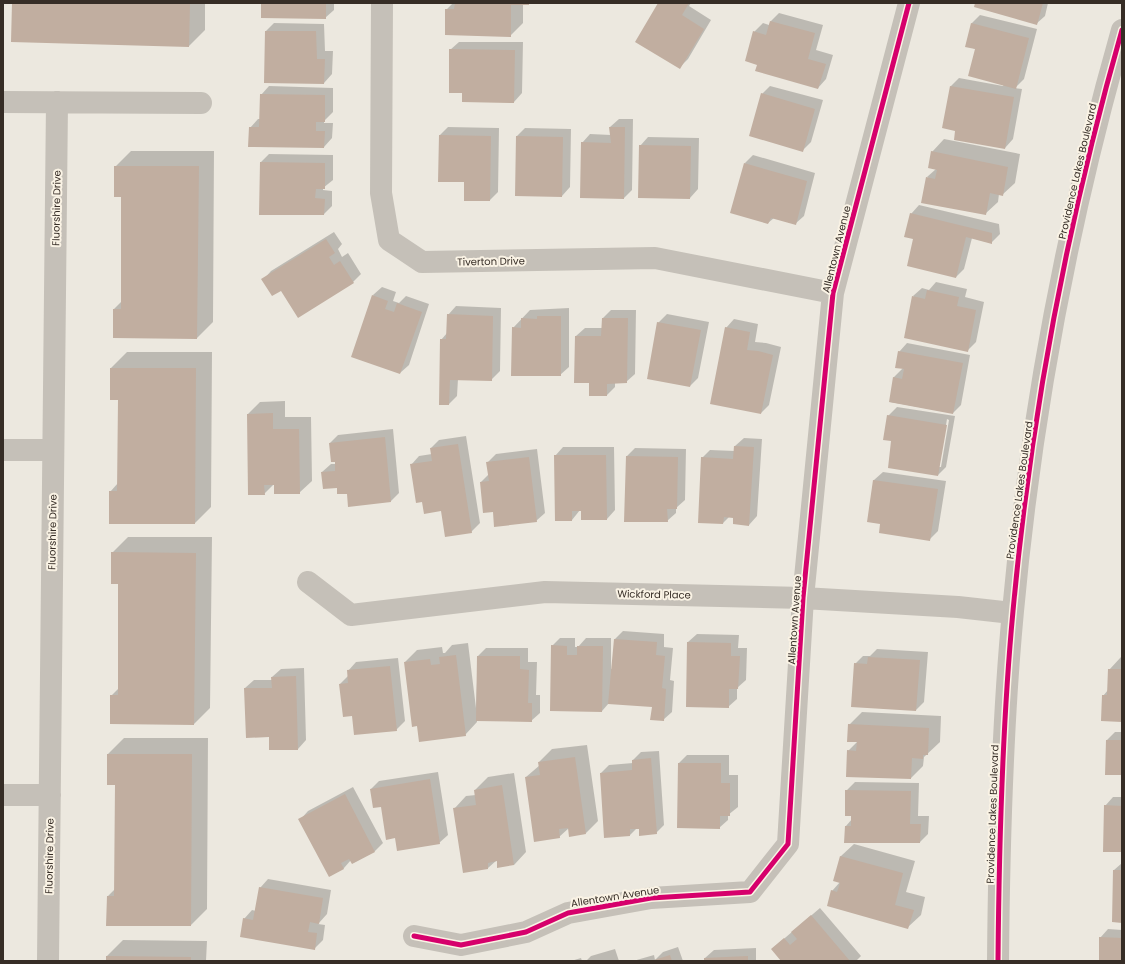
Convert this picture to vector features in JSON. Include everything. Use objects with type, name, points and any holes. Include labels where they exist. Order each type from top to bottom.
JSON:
[{"type":"street","name":"Tiverton Drive","points":[[382,3],[381,193],[390,240],[422,262],[655,258],[833,293]]},
{"type":"street","name":"Allentown Avenue","points":[[414,936],[461,945],[526,932],[568,913],[651,898],[750,892],[788,844],[803,598],[833,293],[909,3]]},
{"type":"street","name":"Providence Lakes Boulevard","points":[[998,961],[1002,774],[1012,613],[1028,482],[1048,353],[1077,211],[1116,74],[1122,30]]},
{"type":"street","points":[[3,102],[201,103]]},
{"type":"street","name":"Fluorshire Drive","points":[[48,961],[57,102]]},
{"type":"street","points":[[3,450],[53,450]]},
{"type":"street","name":"Wickford Place","points":[[308,582],[351,614],[545,592],[803,598],[958,607],[1012,613]]},
{"type":"street","points":[[3,795],[50,795]]},
{"type":"building","points":[[12,3],[190,3],[189,47],[11,42]]},
{"type":"building","points":[[261,3],[326,3],[326,19],[261,18]]},
{"type":"building","points":[[455,3],[529,3],[529,5],[511,5],[511,37],[445,35],[445,9],[454,9]]},
{"type":"building","points":[[658,3],[689,3],[682,15],[704,29],[680,69],[635,42]]},
{"type":"building","points":[[975,3],[1043,3],[1037,25],[974,7]]},
{"type":"building","points":[[770,21],[815,33],[808,59],[826,64],[818,89],[755,71],[757,65],[745,61],[753,31],[766,35]]},
{"type":"building","points":[[971,23],[1029,38],[1016,89],[968,76],[975,49],[965,47]]},
{"type":"building","points":[[265,31],[316,31],[317,59],[325,59],[324,84],[264,83]]},
{"type":"building","points":[[449,49],[515,50],[514,103],[462,102],[462,93],[449,93]]},
{"type":"building","points":[[950,86],[1014,97],[1005,149],[954,140],[955,131],[942,128]]},
{"type":"building","points":[[761,93],[815,109],[803,152],[749,136]]},
{"type":"building","points":[[260,94],[325,95],[325,122],[316,122],[316,131],[325,131],[324,148],[248,147],[249,127],[259,127]]},
{"type":"building","points":[[609,127],[625,127],[624,199],[580,198],[581,142],[611,143]]},
{"type":"building","points":[[439,135],[491,136],[490,201],[464,201],[464,182],[438,182]]},
{"type":"building","points":[[516,136],[563,137],[562,197],[515,196]]},
{"type":"building","points":[[639,145],[691,146],[690,199],[638,198]]},
{"type":"building","points":[[931,151],[1008,167],[1003,196],[990,193],[986,215],[921,203],[926,177],[935,179],[937,170],[928,168]]},
{"type":"building","points":[[260,162],[325,163],[325,189],[316,189],[315,198],[325,199],[324,215],[259,215]]},
{"type":"building","points":[[744,163],[807,181],[796,225],[771,218],[768,224],[730,213]]},
{"type":"building","points":[[114,166],[199,166],[197,339],[113,338],[113,309],[121,309],[121,197],[114,197]]},
{"type":"building","points":[[910,213],[992,233],[992,244],[966,237],[956,278],[907,266],[913,239],[904,237]]},
{"type":"building","points":[[326,239],[335,253],[329,257],[334,265],[340,261],[354,283],[298,318],[281,291],[272,296],[261,279]]},
{"type":"building","points":[[927,290],[959,297],[957,306],[976,310],[968,352],[904,338],[912,296],[925,299]]},
{"type":"building","points":[[372,295],[388,301],[385,309],[394,312],[397,303],[422,312],[400,374],[351,357]]},
{"type":"building","points":[[447,314],[493,316],[492,381],[450,380],[449,405],[439,405],[440,339],[446,339]]},
{"type":"building","points":[[537,316],[561,316],[561,376],[511,376],[512,327],[521,328],[521,318],[537,319]]},
{"type":"building","points":[[602,318],[628,318],[627,383],[607,384],[607,396],[589,396],[589,383],[574,383],[575,336],[601,336]]},
{"type":"building","points":[[657,322],[701,330],[690,387],[647,379]]},
{"type":"building","points":[[725,327],[750,332],[747,350],[773,355],[761,414],[710,404]]},
{"type":"building","points":[[898,351],[963,363],[953,414],[889,402],[893,377],[902,379],[904,369],[895,368]]},
{"type":"building","points":[[110,368],[196,368],[195,524],[109,524],[109,491],[117,491],[118,400],[110,400]]},
{"type":"building","points":[[273,413],[273,429],[299,429],[300,494],[274,494],[274,485],[264,485],[265,495],[248,495],[247,414]]},
{"type":"building","points":[[887,415],[947,425],[938,476],[888,468],[891,441],[883,440]]},
{"type":"building","points":[[385,437],[391,502],[348,507],[347,494],[337,494],[337,488],[323,489],[321,472],[335,471],[335,462],[331,462],[329,443]]},
{"type":"building","points":[[458,444],[472,533],[445,537],[441,511],[424,514],[422,502],[416,503],[410,464],[432,461],[430,448]]},
{"type":"building","points":[[734,446],[754,447],[749,526],[733,524],[733,518],[724,517],[723,524],[698,523],[701,457],[733,459]]},
{"type":"building","points":[[554,455],[606,455],[607,520],[581,520],[581,511],[572,511],[572,521],[555,521]]},
{"type":"building","points":[[626,456],[678,457],[677,509],[667,509],[668,522],[624,522]]},
{"type":"building","points":[[529,457],[537,522],[494,527],[493,512],[483,513],[480,482],[489,481],[486,462]]},
{"type":"building","points":[[873,480],[938,489],[930,541],[879,533],[880,524],[867,522]]},
{"type":"building","points":[[111,552],[196,553],[194,725],[110,724],[110,695],[118,695],[118,584],[111,584]]},
{"type":"building","points":[[614,639],[657,642],[656,655],[665,656],[662,688],[666,689],[664,721],[650,720],[652,707],[608,704]]},
{"type":"building","points":[[687,642],[731,643],[731,656],[740,656],[738,689],[729,689],[729,708],[686,707]]},
{"type":"building","points":[[551,645],[567,646],[567,655],[577,655],[577,646],[603,646],[602,712],[550,711]]},
{"type":"building","points":[[456,655],[466,736],[419,742],[417,726],[412,727],[404,662],[430,659],[431,665],[440,664],[439,657]]},
{"type":"building","points":[[477,656],[520,656],[520,669],[529,670],[528,703],[532,703],[532,722],[476,721]]},
{"type":"building","points":[[868,657],[920,660],[916,711],[851,707],[854,663],[867,664]]},
{"type":"building","points":[[390,666],[397,731],[354,735],[352,716],[343,717],[339,684],[348,683],[347,670]]},
{"type":"building","points":[[1108,669],[1122,669],[1122,722],[1101,721],[1102,695],[1107,695]]},
{"type":"building","points":[[296,676],[298,750],[269,750],[269,737],[246,738],[244,688],[272,688],[271,677]]},
{"type":"building","points":[[848,724],[929,728],[928,755],[923,755],[923,759],[912,758],[911,779],[846,777],[847,750],[856,751],[857,742],[847,742]]},
{"type":"building","points":[[1106,740],[1122,740],[1122,775],[1105,775]]},
{"type":"building","points":[[107,754],[192,754],[191,926],[106,926],[107,896],[114,896],[115,785],[107,785]]},
{"type":"building","points":[[575,757],[586,834],[569,837],[568,828],[559,829],[560,838],[534,842],[525,777],[540,775],[538,762]]},
{"type":"building","points":[[651,758],[657,834],[639,836],[639,829],[630,829],[630,836],[604,838],[600,773],[632,770],[632,760]]},
{"type":"building","points":[[678,763],[721,763],[721,783],[730,783],[730,816],[720,816],[720,829],[677,828]]},
{"type":"building","points":[[430,779],[440,844],[397,851],[395,838],[386,840],[381,807],[373,808],[370,789]]},
{"type":"building","points":[[502,785],[514,865],[497,868],[497,861],[488,863],[488,869],[463,873],[453,808],[476,805],[474,790]]},
{"type":"building","points":[[845,790],[911,791],[910,824],[921,824],[920,843],[844,843],[845,826],[851,826],[851,816],[845,816]]},
{"type":"building","points":[[345,794],[375,852],[352,864],[349,859],[341,863],[344,869],[329,877],[298,819]]},
{"type":"building","points":[[1104,805],[1122,806],[1122,852],[1103,852]]},
{"type":"building","points":[[840,856],[903,873],[895,905],[914,910],[908,929],[827,906],[831,890],[837,892],[840,883],[833,881]]},
{"type":"building","points":[[1113,870],[1122,870],[1122,923],[1112,922]]},
{"type":"building","points":[[259,887],[323,898],[319,924],[310,922],[308,932],[317,933],[315,950],[240,937],[243,918],[253,920]]},
{"type":"building","points":[[811,915],[850,961],[781,961],[771,949],[784,938],[790,945],[797,939],[791,932]]},
{"type":"building","points":[[1099,937],[1122,938],[1122,961],[1099,961]]},
{"type":"building","points":[[670,955],[672,961],[654,961],[654,960]]},
{"type":"building","points":[[106,956],[191,957],[191,961],[106,961]]},
{"type":"building","points":[[748,956],[748,961],[704,961],[704,958]]},
{"type":"cycle path","points":[[414,936],[461,945],[526,932],[568,913],[651,898],[750,892],[788,844],[803,598],[833,293],[909,3]]},
{"type":"cycle path","points":[[998,961],[1000,829],[1006,698],[1013,611],[1030,464],[1041,391],[1069,245],[1085,173],[1122,30]]}]
